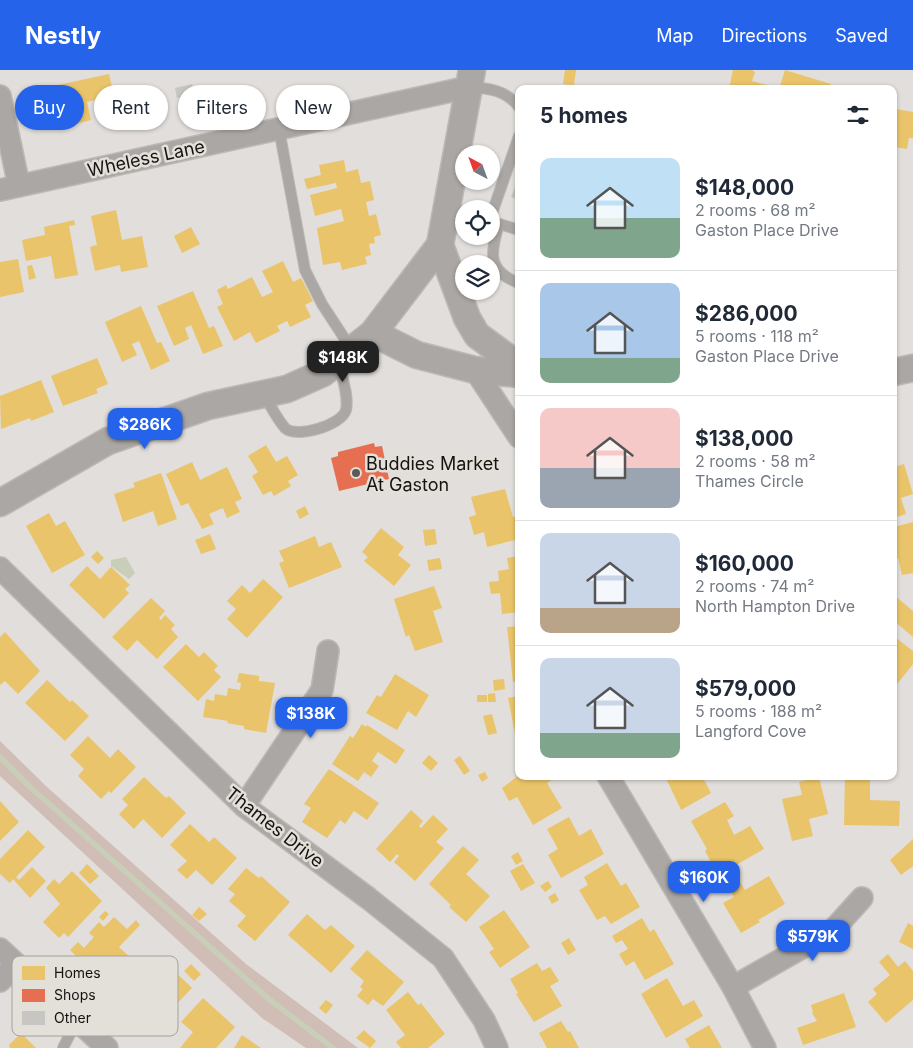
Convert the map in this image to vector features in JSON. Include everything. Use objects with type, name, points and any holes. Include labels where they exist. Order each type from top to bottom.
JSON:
[{"type":"street","name":"Wheless Lane","points":[[350,111],[471,79]]},
{"type":"street","points":[[0,503],[108,441],[208,406],[287,389],[324,373],[372,333],[440,245],[451,211],[471,79]]},
{"type":"street","points":[[0,96],[10,188]]},
{"type":"street","name":"Wheless Lane","points":[[10,188],[276,130]]},
{"type":"street","points":[[440,245],[467,318],[477,335],[515,363]]},
{"type":"street","points":[[372,333],[417,355],[475,370],[515,374]]},
{"type":"street","points":[[897,371],[913,368]]},
{"type":"street","points":[[475,370],[515,431]]},
{"type":"street","name":"Thames Drive","points":[[0,568],[244,806],[368,898],[443,958],[484,1020],[497,1048]]},
{"type":"street","points":[[244,806],[322,690],[328,651]]},
{"type":"street","points":[[610,780],[733,987],[765,1048]]},
{"type":"street","points":[[733,987],[833,930],[862,898]]},
{"type":"street","points":[[0,949],[12,960]]},
{"type":"street","points":[[0,981],[12,968]]},
{"type":"street","points":[[94,1036],[107,1048]]},
{"type":"lane","points":[[471,79],[505,95],[515,103]]},
{"type":"lane","points":[[263,394],[285,428],[293,432],[305,432],[336,422],[346,412],[345,355],[305,270],[279,130]]},
{"type":"lane","points":[[497,200],[515,147]]},
{"type":"lane","points":[[500,224],[515,229]]},
{"type":"lane","points":[[493,245],[493,262],[502,274],[515,281]]},
{"type":"lane","points":[[63,1048],[69,1036]]},
{"type":"shaded area","points":[[126,557],[135,573],[129,579],[111,566],[111,560]]},
{"type":"shaded area","points":[[0,741],[47,787],[246,964],[358,1048],[306,1048],[262,1018],[0,776]]},
{"type":"building: Homes","points":[[565,70],[576,70],[574,85],[563,84]]},
{"type":"building: Homes","points":[[733,70],[752,70],[755,72],[752,81],[767,85],[730,85]]},
{"type":"building: Homes","points":[[785,70],[831,84],[831,85],[780,85]]},
{"type":"building: Homes","points":[[109,74],[112,85],[94,85],[94,100],[87,102],[91,120],[84,122],[84,85],[58,85]]},
{"type":"building: Homes","points":[[897,109],[913,112],[913,138],[909,138],[907,149],[897,147]]},
{"type":"building: Homes","points":[[344,160],[346,172],[358,169],[361,183],[370,181],[374,200],[366,202],[369,216],[376,214],[381,235],[374,237],[375,243],[369,244],[371,255],[365,257],[367,264],[342,270],[340,262],[323,265],[317,228],[344,221],[341,209],[315,216],[310,195],[337,188],[336,183],[307,189],[304,179],[321,175],[319,165]]},
{"type":"building: Homes","points":[[116,210],[122,240],[142,236],[148,267],[121,272],[120,265],[95,271],[90,247],[97,245],[91,216]]},
{"type":"building: Homes","points":[[74,220],[75,225],[69,226],[78,275],[55,279],[51,256],[26,261],[22,240],[45,235],[44,227]]},
{"type":"building: Homes","points":[[191,227],[200,244],[182,253],[174,236]]},
{"type":"building: Homes","points":[[18,259],[24,292],[0,297],[0,262]]},
{"type":"building: Homes","points":[[283,261],[293,282],[301,278],[313,301],[305,305],[311,317],[290,327],[287,321],[277,326],[280,331],[256,343],[250,332],[234,341],[217,307],[223,304],[217,290],[226,285],[228,289],[252,277],[262,297],[273,292],[262,271]]},
{"type":"building: Homes","points":[[32,265],[36,278],[29,280],[27,266]]},
{"type":"building: Homes","points":[[193,291],[209,328],[214,326],[223,346],[203,354],[191,325],[185,328],[189,339],[174,346],[157,306]]},
{"type":"building: Homes","points":[[141,306],[157,343],[161,342],[170,361],[151,370],[139,341],[132,344],[137,355],[122,362],[105,322]]},
{"type":"building: Homes","points":[[97,358],[108,384],[96,389],[98,393],[63,406],[51,376]]},
{"type":"building: Homes","points":[[41,380],[54,412],[31,421],[30,418],[1,429],[0,396]]},
{"type":"building: Homes","points":[[266,445],[276,462],[287,456],[298,475],[288,481],[291,486],[274,496],[271,491],[263,495],[252,476],[258,472],[248,456]]},
{"type":"building: Homes","points":[[192,462],[200,480],[227,467],[242,499],[235,502],[240,512],[227,518],[223,508],[209,514],[214,524],[202,529],[188,503],[181,506],[166,474]]},
{"type":"building: Homes","points":[[904,464],[913,494],[901,498],[906,514],[897,517],[897,466]]},
{"type":"building: Homes","points":[[161,473],[177,519],[158,526],[153,511],[123,522],[114,494],[135,487],[133,483]]},
{"type":"building: Homes","points":[[505,489],[513,517],[515,516],[515,540],[487,547],[484,532],[474,535],[469,517],[476,515],[471,497]]},
{"type":"building: Homes","points":[[305,506],[309,514],[300,519],[296,511]]},
{"type":"building: Homes","points":[[49,513],[56,526],[65,521],[85,555],[52,573],[26,526]]},
{"type":"building: Homes","points":[[913,522],[913,573],[902,575],[897,558],[897,526]]},
{"type":"building: Homes","points":[[381,528],[404,547],[398,555],[411,565],[394,586],[364,561],[368,557],[362,552]]},
{"type":"building: Homes","points":[[435,529],[437,544],[425,546],[423,530]]},
{"type":"building: Homes","points":[[210,534],[216,549],[201,554],[195,540]]},
{"type":"building: Homes","points":[[315,536],[319,547],[331,542],[342,567],[289,588],[279,563],[284,561],[279,551]]},
{"type":"building: Homes","points":[[97,551],[104,558],[98,564],[91,557]]},
{"type":"building: Homes","points":[[515,557],[515,612],[502,614],[500,593],[491,594],[489,582],[499,581],[498,571],[509,569],[507,558]]},
{"type":"building: Homes","points":[[440,558],[442,569],[429,571],[427,560]]},
{"type":"building: Homes","points":[[87,566],[100,579],[111,567],[130,585],[125,589],[129,593],[104,619],[69,585]]},
{"type":"building: Homes","points":[[263,579],[283,597],[247,638],[227,619],[236,609],[227,601],[242,585],[250,593]]},
{"type":"building: Homes","points":[[434,586],[442,608],[433,611],[443,642],[415,651],[409,635],[406,637],[394,599]]},
{"type":"building: Homes","points":[[151,598],[165,611],[159,618],[161,620],[165,615],[175,625],[171,629],[178,637],[157,659],[137,640],[127,651],[112,637]]},
{"type":"building: Homes","points":[[897,598],[913,611],[913,637],[897,624]]},
{"type":"building: Homes","points":[[515,626],[515,682],[513,682],[507,627]]},
{"type":"building: Homes","points":[[5,632],[40,671],[18,694],[5,681],[0,685],[0,637]]},
{"type":"building: Homes","points":[[897,639],[913,651],[913,664],[897,684]]},
{"type":"building: Homes","points":[[186,644],[199,657],[204,652],[218,666],[214,670],[221,677],[198,701],[163,667]]},
{"type":"building: Homes","points":[[239,673],[259,676],[259,681],[275,683],[266,733],[244,729],[244,726],[227,723],[228,721],[203,717],[206,699],[214,701],[215,694],[227,696],[228,688],[240,690],[241,683],[237,682]]},
{"type":"building: Homes","points":[[395,674],[429,695],[416,717],[408,711],[397,730],[366,713],[377,695],[381,697]]},
{"type":"building: Homes","points":[[504,679],[505,689],[494,691],[493,680]]},
{"type":"building: Homes","points":[[47,680],[70,702],[72,700],[89,716],[65,741],[25,703]]},
{"type":"building: Homes","points":[[495,693],[496,702],[488,702],[488,694]]},
{"type":"building: Homes","points":[[477,695],[487,695],[487,702],[477,702]]},
{"type":"building: Homes","points":[[515,697],[515,733],[508,698]]},
{"type":"building: Homes","points":[[492,714],[497,733],[488,735],[483,716]]},
{"type":"building: Homes","points":[[362,724],[366,727],[367,725],[405,750],[396,764],[378,752],[372,761],[379,766],[371,777],[364,772],[358,781],[332,764],[350,736],[353,738]]},
{"type":"building: Homes","points":[[88,736],[110,758],[118,749],[136,767],[111,793],[109,791],[101,799],[78,776],[84,769],[70,755]]},
{"type":"building: Homes","points":[[429,755],[438,763],[431,771],[422,763]]},
{"type":"building: Homes","points":[[460,756],[470,771],[464,775],[454,760]]},
{"type":"building: Homes","points":[[329,769],[379,803],[367,820],[354,811],[345,824],[340,820],[327,838],[302,822],[311,808],[304,804]]},
{"type":"building: Homes","points":[[485,772],[488,778],[482,782],[478,775]]},
{"type":"building: Homes","points":[[144,777],[166,798],[169,796],[186,813],[162,838],[143,819],[134,829],[119,814],[128,805],[122,799]]},
{"type":"building: Homes","points":[[515,778],[515,780],[552,780],[547,783],[562,808],[533,825],[517,797],[509,801],[502,788]]},
{"type":"building: Homes","points":[[667,780],[704,780],[711,793],[681,810]]},
{"type":"building: Homes","points":[[820,780],[828,814],[809,819],[813,836],[792,841],[782,799],[802,795],[799,782]]},
{"type":"building: Homes","points":[[845,780],[870,780],[870,800],[900,801],[899,826],[844,825]]},
{"type":"building: Homes","points":[[0,801],[19,822],[0,841]]},
{"type":"building: Homes","points":[[725,802],[734,816],[727,820],[734,835],[750,826],[764,849],[722,873],[716,864],[713,866],[705,851],[707,849],[691,821]]},
{"type":"building: Homes","points":[[411,810],[423,821],[419,826],[421,828],[433,815],[448,829],[436,842],[444,848],[415,881],[394,862],[399,856],[397,854],[390,862],[376,849]]},
{"type":"building: Homes","points":[[569,817],[579,836],[591,829],[604,854],[561,878],[548,855],[558,849],[547,829]]},
{"type":"building: Homes","points":[[190,824],[209,842],[214,837],[237,858],[212,885],[196,870],[187,879],[177,870],[187,861],[170,845]]},
{"type":"building: Homes","points":[[28,830],[45,847],[16,877],[19,880],[32,867],[46,881],[30,898],[13,879],[10,883],[0,874],[0,859]]},
{"type":"building: Homes","points":[[913,839],[913,866],[901,875],[890,860]]},
{"type":"building: Homes","points":[[463,846],[479,860],[466,874],[490,896],[466,922],[449,907],[451,905],[429,884]]},
{"type":"building: Homes","points":[[518,852],[523,861],[516,865],[511,856]]},
{"type":"building: Homes","points":[[607,863],[621,886],[626,883],[640,907],[611,924],[605,916],[597,920],[579,890],[588,885],[584,877]]},
{"type":"building: Homes","points":[[87,864],[99,876],[90,884],[79,873]]},
{"type":"building: Homes","points":[[523,864],[535,883],[521,891],[510,871]]},
{"type":"building: Homes","points":[[246,868],[259,878],[261,876],[290,902],[255,941],[237,926],[246,916],[229,901],[235,894],[228,889]]},
{"type":"building: Homes","points":[[72,871],[102,901],[68,937],[64,933],[59,938],[43,922],[60,904],[46,888],[54,879],[59,884]]},
{"type":"building: Homes","points":[[769,876],[785,904],[741,933],[723,903],[734,897],[729,888],[740,882],[745,890]]},
{"type":"building: Homes","points":[[548,881],[552,887],[545,892],[540,886]]},
{"type":"building: Homes","points":[[555,893],[559,900],[552,904],[548,897]]},
{"type":"building: Homes","points":[[199,907],[207,914],[199,921],[192,915]]},
{"type":"building: Homes","points":[[504,910],[530,947],[500,968],[489,952],[494,949],[479,927]]},
{"type":"building: Homes","points":[[105,911],[109,914],[103,921],[99,917]]},
{"type":"building: Homes","points":[[307,914],[325,930],[331,925],[355,946],[331,973],[288,935]]},
{"type":"building: Homes","points":[[114,917],[127,929],[136,920],[140,925],[119,947],[129,956],[76,956],[70,950],[78,942],[84,948],[94,937],[89,933],[99,922],[104,927]]},
{"type":"building: Homes","points":[[642,918],[650,932],[654,929],[674,964],[645,980],[634,961],[626,966],[619,954],[628,949],[622,940],[616,943],[612,936]]},
{"type":"building: Homes","points":[[908,923],[913,926],[913,949],[899,942]]},
{"type":"building: Homes","points":[[569,938],[576,950],[568,955],[561,943]]},
{"type":"building: Homes","points":[[367,950],[404,982],[383,1006],[373,999],[368,1005],[357,996],[363,989],[360,987],[364,981],[350,969]]},
{"type":"building: Homes","points":[[888,954],[898,967],[905,961],[913,971],[913,1000],[886,1023],[868,1002],[877,994],[873,989],[890,975],[879,962]]},
{"type":"building: Homes","points":[[537,963],[542,971],[550,967],[559,981],[550,986],[562,1006],[534,1022],[516,994],[518,993],[510,979]]},
{"type":"building: Homes","points":[[191,964],[201,974],[194,981],[184,971]]},
{"type":"building: Homes","points":[[178,974],[192,988],[178,1003]]},
{"type":"building: Homes","points":[[667,978],[683,1006],[694,1000],[703,1016],[666,1038],[641,994]]},
{"type":"building: Homes","points":[[408,992],[418,1005],[421,1003],[445,1034],[428,1048],[401,1048],[396,1042],[405,1035],[386,1010]]},
{"type":"building: Homes","points":[[844,993],[856,1027],[803,1045],[797,1028],[817,1021],[812,1013],[811,1005]]},
{"type":"building: Homes","points":[[203,998],[235,1027],[216,1048],[180,1048],[193,1032],[181,1022]]},
{"type":"building: Homes","points":[[326,1000],[333,1005],[326,1014],[319,1008]]},
{"type":"building: Homes","points":[[561,1021],[568,1032],[570,1031],[579,1048],[547,1048],[539,1033]]},
{"type":"building: Homes","points":[[709,1025],[722,1048],[690,1048],[685,1039]]},
{"type":"building: Homes","points":[[364,1030],[376,1041],[370,1048],[356,1038]]},
{"type":"building: Homes","points":[[242,1035],[261,1048],[234,1048]]},
{"type":"building: Homes","points":[[18,1036],[24,1036],[36,1048],[10,1048],[9,1045]]},
{"type":"building: Shops","points":[[374,443],[375,447],[382,446],[389,479],[339,491],[331,458],[338,456],[338,452]]},
{"type":"building: Other","points":[[178,87],[178,98],[177,98],[175,88]]},
{"type":"building: Other","points":[[515,187],[515,198],[511,197]]},
{"type":"waterway","points":[[0,757],[29,786],[270,1000],[333,1048]]},
{"type":"place","name":"Buddies Market At Gaston","points":[[356,473]]}]
